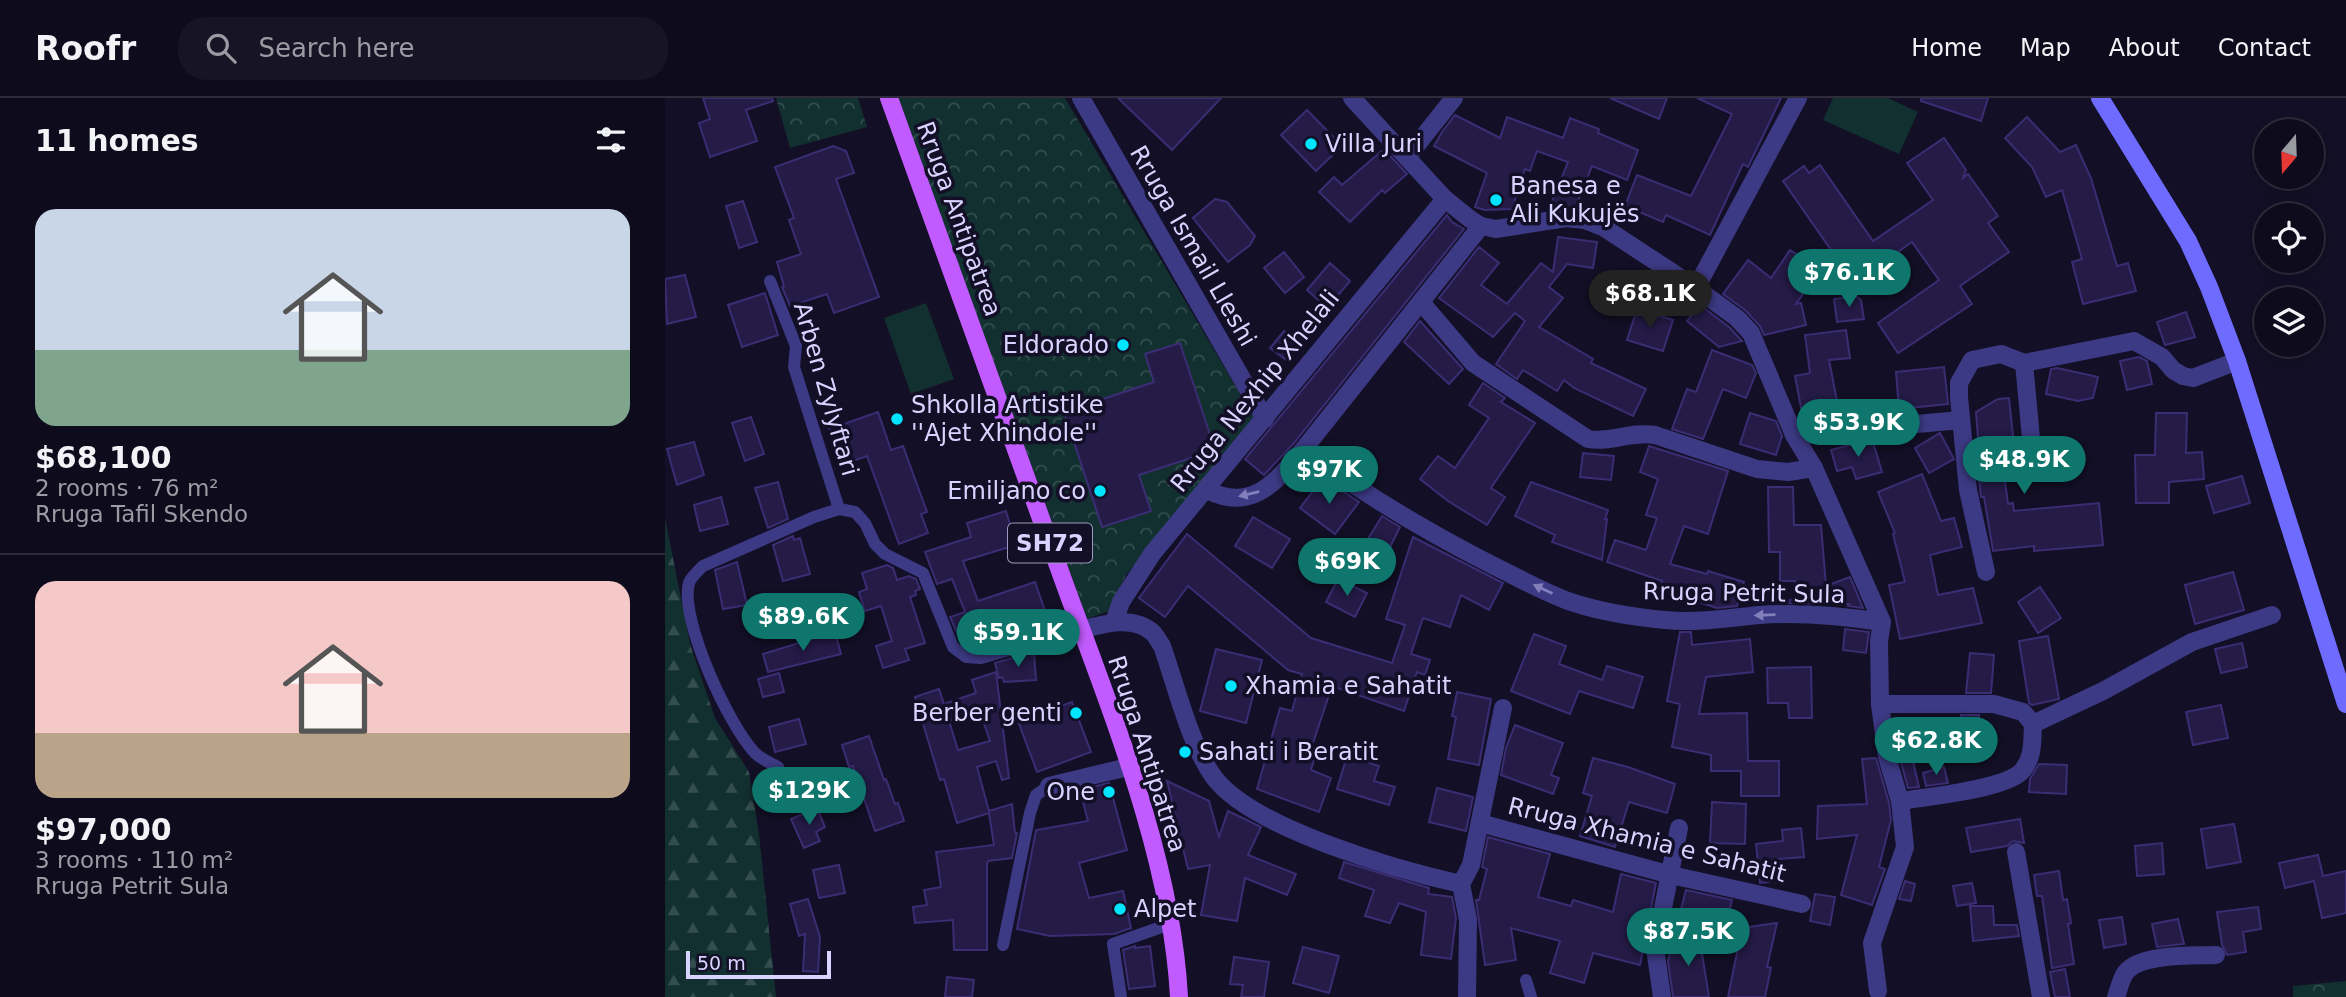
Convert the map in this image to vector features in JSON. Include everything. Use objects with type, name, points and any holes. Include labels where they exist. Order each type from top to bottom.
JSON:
[{"type":"main road","name":"Rruga Antipatrea","points":[[889,98],[1081,629],[1128,767],[1152,844],[1170,924],[1179,997]]},
{"type":"main road","points":[[2110,102],[2188,241],[2209,287],[2237,361],[2346,704]]},
{"type":"street","name":"Rruga Ismail Lleshi","points":[[1081,98],[1265,419]]},
{"type":"street","points":[[1352,98],[1445,199],[1481,226],[1496,229],[1566,218],[1585,220],[1603,227],[1696,288],[1737,318],[1751,332],[1794,435],[1814,468],[1882,622],[1879,641],[1880,705],[1887,757],[1900,801],[1905,847],[1872,943],[1878,991]]},
{"type":"street","points":[[1408,156],[1454,98]]},
{"type":"street","points":[[1696,288],[1798,98]]},
{"type":"street","name":"Rruga Nexhip Xhelali","points":[[1114,622],[1121,602],[1152,554],[1445,199]]},
{"type":"street","points":[[1207,490],[1221,497],[1241,497],[1260,492],[1274,484],[1304,450],[1481,226]]},
{"type":"street","points":[[1421,302],[1473,363],[1588,439],[1599,441],[1641,433],[1757,468],[1788,472],[1814,468]]},
{"type":"street","points":[[1986,572],[1968,489],[1961,420],[1959,383],[1972,360],[2001,354],[2024,363],[2134,341],[2162,357],[2173,370],[2193,378],[2237,361]]},
{"type":"street","points":[[2024,363],[2033,460]]},
{"type":"street","points":[[1794,435],[1961,420]]},
{"type":"street","name":"Rruga Petrit Sula","points":[[1304,450],[1388,509],[1449,544],[1569,601],[1618,614],[1667,620],[1702,621],[1762,615],[1799,615],[1843,616],[1882,622]]},
{"type":"street","points":[[2033,724],[2103,691],[2192,642],[2272,615]]},
{"type":"street","points":[[1081,629],[1114,622],[1135,624],[1152,631],[1162,646],[1199,751],[1213,776],[1233,797],[1256,813],[1350,853],[1461,884]]},
{"type":"street","points":[[1880,705],[1994,704],[2024,712],[2033,724],[2032,754],[2021,772],[2001,783],[1900,801]]},
{"type":"street","points":[[1467,997],[1468,920],[1461,884],[1471,865],[1503,708]]},
{"type":"street","points":[[1049,786],[1128,767]]},
{"type":"street","name":"Rruga Xhamia e Sahatit","points":[[1480,823],[1671,875],[1802,904]]},
{"type":"street","points":[[1662,997],[1655,948],[1679,828]]},
{"type":"street","points":[[2016,852],[2041,997]]},
{"type":"street","points":[[2116,997],[2125,972],[2137,962],[2216,955]]},
{"type":"lane","name":"Arben Zylyftari","points":[[770,281],[796,346],[794,367],[839,509]]},
{"type":"lane","name":"Arben Zylyftari","points":[[778,767],[755,754],[724,708],[701,651],[688,598],[690,580],[703,566],[814,517],[839,509],[855,512],[865,523],[875,544],[885,554],[923,573],[953,648],[966,657],[981,658],[1081,629]]},
{"type":"lane","points":[[1003,945],[1030,813],[1036,795],[1049,786]]},
{"type":"lane","points":[[1121,997],[1113,944],[1170,924]]},
{"type":"lane","points":[[1526,980],[1531,997]]},
{"type":"green space","points":[[776,98],[858,98],[867,127],[790,148]]},
{"type":"green space","points":[[898,98],[1065,98],[1255,419],[1126,575],[1109,611],[1087,619]]},
{"type":"green space","points":[[1833,98],[1888,98],[1918,112],[1899,154],[1823,120]]},
{"type":"green space","points":[[926,303],[954,379],[911,394],[884,318]]},
{"type":"green space","points":[[665,518],[690,644],[715,718],[749,772],[759,834],[776,997],[665,997]]},
{"type":"green space","points":[[2346,981],[2346,997],[2293,997],[2293,986]]},
{"type":"building","points":[[703,98],[772,98],[773,101],[746,110],[757,141],[710,157],[699,123],[710,119]]},
{"type":"building","points":[[1118,98],[1221,98],[1172,150]]},
{"type":"building","points":[[1610,98],[1667,98],[1659,119]]},
{"type":"building","points":[[1697,98],[1781,98],[1748,167],[1743,164],[1710,235],[1666,215],[1663,222],[1625,206],[1637,175],[1691,196],[1732,114]]},
{"type":"building","points":[[1921,98],[1988,98],[1981,121],[1921,101]]},
{"type":"building","points":[[1307,110],[1342,146],[1316,171],[1281,135]]},
{"type":"building","points":[[1455,115],[1500,138],[1507,117],[1563,138],[1570,118],[1599,129],[1598,133],[1638,150],[1627,180],[1592,166],[1576,206],[1550,207],[1568,162],[1537,151],[1530,171],[1525,169],[1512,209],[1485,210],[1475,207],[1487,173],[1434,146]]},
{"type":"building","points":[[2027,117],[2060,152],[2076,145],[2091,178],[2117,266],[2128,263],[2136,291],[2083,304],[2072,262],[2082,259],[2062,190],[2046,197],[2032,167],[2005,138]]},
{"type":"building","points":[[1944,138],[1966,170],[1963,178],[1968,174],[1998,216],[1988,223],[2009,252],[1960,286],[1972,304],[1898,353],[1878,323],[1939,280],[1912,242],[1854,283],[1783,181],[1804,166],[1809,173],[1820,165],[1873,241],[1933,200],[1907,163]]},
{"type":"building","points":[[833,146],[846,151],[854,173],[836,179],[879,297],[834,313],[827,294],[790,306],[782,287],[784,286],[777,262],[801,254],[789,220],[794,218],[775,167]]},
{"type":"building","points":[[1384,149],[1407,174],[1385,193],[1382,190],[1350,222],[1319,192],[1334,177],[1342,185]]},
{"type":"building","points":[[1215,199],[1227,202],[1255,236],[1250,245],[1228,262],[1193,218]]},
{"type":"building","points":[[743,201],[757,242],[739,248],[726,206]]},
{"type":"building","points":[[1447,215],[1452,222],[1464,229],[1294,443],[1264,475],[1245,459]]},
{"type":"building","points":[[1558,237],[1597,242],[1593,268],[1567,264],[1549,287],[1563,298],[1539,327],[1593,359],[1591,363],[1646,389],[1633,416],[1574,388],[1564,380],[1557,391],[1523,370],[1517,379],[1496,364],[1525,321],[1515,313],[1493,337],[1439,298],[1479,247],[1499,263],[1481,285],[1507,304],[1541,263],[1553,272]]},
{"type":"building","points":[[1790,250],[1820,270],[1796,304],[1801,303],[1806,325],[1764,335],[1760,326],[1745,310],[1723,294],[1748,260],[1771,278]]},
{"type":"building","points":[[1284,252],[1304,277],[1285,293],[1264,268]]},
{"type":"building","points":[[1330,263],[1350,281],[1327,308],[1307,290]]},
{"type":"building","points":[[685,275],[696,317],[667,324],[665,279]]},
{"type":"building","points":[[765,293],[778,335],[742,347],[728,305]]},
{"type":"building","points":[[1856,296],[1861,300],[1864,319],[1837,322],[1834,299]]},
{"type":"building","points":[[1700,305],[1729,327],[1742,341],[1719,347],[1687,321]]},
{"type":"building","points":[[1637,309],[1673,320],[1663,351],[1627,340]]},
{"type":"building","points":[[2186,312],[2195,337],[2165,345],[2157,322]]},
{"type":"building","points":[[1420,321],[1463,369],[1449,384],[1404,342]]},
{"type":"building","points":[[1846,330],[1850,358],[1829,360],[1839,411],[1803,418],[1795,376],[1810,373],[1805,335]]},
{"type":"building","points":[[1284,331],[1298,342],[1285,359],[1270,348]]},
{"type":"building","points":[[1180,343],[1215,450],[1139,475],[1151,511],[1102,527],[1064,412],[1154,382],[1145,354]]},
{"type":"building","points":[[1712,350],[1752,365],[1756,373],[1746,398],[1723,389],[1703,439],[1672,429],[1687,389],[1696,392]]},
{"type":"building","points":[[2139,357],[2147,361],[2152,384],[2127,390],[2120,361]]},
{"type":"building","points":[[1944,367],[1948,404],[1899,409],[1896,372]]},
{"type":"building","points":[[2051,369],[2098,377],[2093,398],[2078,401],[2046,394]]},
{"type":"building","points":[[1483,383],[1505,398],[1501,402],[1535,423],[1491,488],[1505,497],[1487,525],[1448,501],[1420,479],[1438,456],[1455,468],[1489,418],[1469,405]]},
{"type":"building","points":[[2009,398],[2017,473],[2004,474],[2008,504],[2013,503],[2014,511],[2099,503],[2103,545],[2034,551],[2034,546],[1993,551],[1984,497],[1981,497],[1976,453],[1979,452],[1976,412],[1998,399]]},
{"type":"building","points":[[878,412],[891,450],[903,446],[927,512],[921,514],[928,533],[899,544],[867,456],[842,465],[829,429]]},
{"type":"building","points":[[1750,413],[1776,421],[1782,436],[1776,455],[1740,444]]},
{"type":"building","points":[[2156,413],[2187,413],[2186,453],[2202,452],[2204,479],[2169,482],[2169,503],[2136,503],[2135,455],[2155,455]]},
{"type":"building","points":[[751,417],[764,454],[745,461],[732,423]]},
{"type":"building","points":[[1940,433],[1954,459],[1929,473],[1915,448]]},
{"type":"building","points":[[1872,439],[1882,472],[1856,479],[1852,467],[1837,471],[1831,450]]},
{"type":"building","points":[[694,442],[704,475],[677,485],[667,449]]},
{"type":"building","points":[[1649,446],[1728,471],[1708,534],[1684,526],[1670,564],[1707,574],[1708,571],[1744,582],[1737,606],[1717,608],[1686,598],[1687,591],[1661,585],[1662,581],[1607,562],[1615,540],[1646,550],[1657,518],[1646,515],[1658,479],[1640,472]]},
{"type":"building","points":[[1583,453],[1614,456],[1611,480],[1580,477]]},
{"type":"building","points":[[1922,474],[1941,521],[1954,518],[1962,547],[1930,555],[1938,595],[1973,588],[1982,623],[1900,639],[1889,585],[1905,582],[1893,534],[1895,533],[1878,492]]},
{"type":"building","points":[[2242,476],[2250,503],[2214,513],[2206,486]]},
{"type":"building","points":[[1323,478],[1359,502],[1335,534],[1300,508]]},
{"type":"building","points":[[778,482],[788,519],[768,528],[755,488]]},
{"type":"building","points":[[1531,482],[1608,510],[1602,560],[1552,542],[1555,535],[1515,516]]},
{"type":"building","points":[[1768,487],[1793,487],[1794,525],[1821,525],[1826,586],[1850,577],[1863,608],[1848,606],[1849,604],[1783,603],[1795,598],[1795,581],[1780,581],[1780,552],[1769,552]]},
{"type":"building","points":[[721,497],[728,524],[700,531],[694,505]]},
{"type":"building","points":[[1006,511],[1016,545],[963,561],[978,601],[1035,582],[1051,628],[990,646],[984,626],[958,635],[950,617],[965,612],[952,579],[937,584],[925,552],[971,537],[967,523]]},
{"type":"building","points":[[1382,516],[1400,527],[1384,559],[1363,547]]},
{"type":"building","points":[[1253,517],[1290,539],[1272,568],[1235,546]]},
{"type":"building","points":[[1187,534],[1311,638],[1392,663],[1405,625],[1386,619],[1413,537],[1503,583],[1489,610],[1461,595],[1450,627],[1423,618],[1411,654],[1430,660],[1425,675],[1417,672],[1404,711],[1332,686],[1308,758],[1314,760],[1311,770],[1331,778],[1319,812],[1257,789],[1280,708],[1292,711],[1302,674],[1288,670],[1188,586],[1165,617],[1139,598]]},
{"type":"building","points":[[793,536],[794,540],[800,538],[810,574],[783,581],[773,545]]},
{"type":"building","points":[[737,562],[747,605],[723,609],[715,570]]},
{"type":"building","points":[[887,565],[893,568],[897,580],[909,576],[916,579],[920,589],[915,591],[916,595],[910,597],[925,643],[905,649],[909,660],[883,668],[876,646],[892,641],[881,606],[865,611],[859,592],[867,589],[862,573]]},
{"type":"building","points":[[2233,572],[2244,610],[2195,624],[2185,585]]},
{"type":"building","points":[[1338,579],[1367,593],[1355,617],[1326,602]]},
{"type":"building","points":[[2040,587],[2061,618],[2038,633],[2018,602]]},
{"type":"building","points":[[1845,629],[1869,632],[1866,653],[1843,650]]},
{"type":"building","points":[[835,632],[841,654],[768,672],[763,654]]},
{"type":"building","points":[[1680,632],[1691,632],[1692,645],[1750,639],[1753,672],[1706,677],[1699,714],[1747,713],[1748,761],[1779,761],[1779,796],[1741,796],[1741,771],[1711,771],[1711,755],[1672,747],[1680,704],[1667,701]]},
{"type":"building","points":[[1534,634],[1566,646],[1559,664],[1602,680],[1607,666],[1643,677],[1633,708],[1579,691],[1570,714],[1511,691]]},
{"type":"building","points":[[2048,636],[2059,699],[2032,705],[2029,703],[2019,641]]},
{"type":"building","points":[[2242,643],[2247,667],[2221,673],[2215,649]]},
{"type":"building","name":"Xhamia e Sahatit","points":[[1216,649],[1262,660],[1246,723],[1200,711]]},
{"type":"building","points":[[1034,652],[1036,680],[1004,682],[1002,677],[999,678],[995,663]]},
{"type":"building","points":[[1970,653],[1994,655],[1991,693],[1966,693]]},
{"type":"building","points":[[1811,667],[1812,718],[1789,718],[1788,703],[1768,703],[1767,668]]},
{"type":"building","points":[[996,672],[1009,778],[1002,780],[996,761],[977,767],[989,811],[1012,804],[1017,833],[1012,858],[988,861],[987,864],[987,950],[954,950],[953,920],[915,923],[913,907],[927,905],[924,890],[941,887],[936,852],[994,845],[989,813],[957,823],[944,779],[940,780],[915,697],[939,689],[944,704],[976,693],[972,680]],"holes":[[[980,712],[990,741],[958,750],[949,721]]]},
{"type":"building","points":[[779,673],[784,692],[763,697],[758,679]]},
{"type":"building","points":[[1457,692],[1491,699],[1479,765],[1448,759],[1456,717],[1452,716]]},
{"type":"building","points":[[1072,702],[1091,752],[1037,772],[1018,721]]},
{"type":"building","points":[[2221,705],[2228,738],[2193,745],[2186,712]]},
{"type":"building","points":[[1961,715],[1979,715],[1978,730],[1993,731],[1992,749],[1960,749]]},
{"type":"building","points":[[799,719],[806,744],[775,752],[769,727]]},
{"type":"building","points":[[1515,725],[1563,743],[1551,775],[1559,778],[1553,794],[1501,775],[1506,748]]},
{"type":"building","points":[[869,736],[884,780],[886,779],[895,804],[898,803],[904,821],[875,831],[853,766],[849,767],[842,745]]},
{"type":"building","points":[[1910,748],[1919,787],[1908,788],[1898,751]]},
{"type":"building","points":[[1347,756],[1379,766],[1374,781],[1395,787],[1389,805],[1337,789]]},
{"type":"building","points":[[1593,758],[1675,784],[1667,813],[1629,802],[1615,847],[1580,836],[1592,796],[1583,793]]},
{"type":"building","points":[[1876,758],[1891,820],[1879,867],[1885,869],[1872,905],[1841,895],[1857,835],[1817,839],[1818,806],[1867,804],[1862,759]]},
{"type":"building","points":[[2039,764],[2067,765],[2066,794],[2029,792],[2030,779]]},
{"type":"building","points":[[1944,767],[1948,783],[1926,786],[1923,773]]},
{"type":"building","points":[[1167,781],[1209,801],[1219,837],[1228,811],[1261,827],[1248,855],[1296,874],[1287,895],[1245,878],[1237,921],[1201,915],[1210,865],[1188,869]]},
{"type":"building","points":[[1109,783],[1127,850],[1079,863],[1089,898],[1123,891],[1131,928],[1114,934],[1050,936],[1017,929],[1036,830],[1088,821],[1080,790]]},
{"type":"building","points":[[1437,788],[1473,797],[1466,831],[1429,822]]},
{"type":"building","points":[[1712,802],[1746,804],[1745,844],[1710,843]]},
{"type":"building","points":[[817,808],[825,827],[816,832],[820,841],[804,848],[791,819]]},
{"type":"building","points":[[2020,819],[2024,843],[2013,841],[2007,846],[1971,852],[1966,828]]},
{"type":"building","points":[[2234,824],[2241,862],[2207,868],[2201,829]]},
{"type":"building","points":[[1801,828],[1804,857],[1778,859],[1781,881],[1760,883],[1756,844],[1783,841],[1782,830]]},
{"type":"building","points":[[1488,837],[1550,854],[1538,897],[1571,906],[1573,900],[1613,912],[1621,874],[1656,883],[1640,965],[1593,953],[1584,983],[1550,973],[1560,941],[1511,928],[1516,960],[1485,965],[1476,900],[1479,900],[1487,869],[1482,867]]},
{"type":"building","points":[[2162,843],[2164,874],[2137,876],[2135,846]]},
{"type":"building","points":[[2318,855],[2323,876],[2346,871],[2346,913],[2322,918],[2314,881],[2285,888],[2279,863]]},
{"type":"building","points":[[1344,862],[1429,888],[1428,894],[1452,897],[1456,918],[1451,959],[1421,955],[1426,912],[1399,903],[1390,923],[1365,916],[1374,890],[1339,878]]},
{"type":"building","points":[[839,865],[845,893],[819,898],[813,870]]},
{"type":"building","points":[[2059,871],[2063,900],[2067,899],[2071,923],[2068,924],[2074,964],[2052,968],[2042,896],[2037,896],[2034,875]]},
{"type":"building","points":[[1905,881],[1915,884],[1911,901],[1899,899]]},
{"type":"building","points":[[1972,883],[1976,903],[1957,906],[1953,886]]},
{"type":"building","points":[[1686,890],[1732,900],[1726,924],[1680,913]]},
{"type":"building","points":[[1815,894],[1835,897],[1830,925],[1810,921]]},
{"type":"building","points":[[808,899],[820,937],[818,972],[803,971],[805,934],[799,936],[790,904]]},
{"type":"building","points":[[1970,906],[1993,906],[1994,925],[2017,925],[2019,936],[1973,941]]},
{"type":"building","points":[[2258,907],[2261,929],[2243,932],[2246,952],[2227,955],[2222,945],[2217,912]]},
{"type":"building","points":[[2122,917],[2126,944],[2104,948],[2099,920]]},
{"type":"building","points":[[2178,919],[2184,944],[2157,947],[2152,924]]},
{"type":"building","points":[[1777,923],[1767,967],[1771,968],[1765,997],[1728,997],[1742,928]]},
{"type":"building","points":[[1699,935],[1709,997],[1673,997],[1668,961],[1674,939]]},
{"type":"building","points":[[1135,946],[1150,946],[1155,986],[1129,989],[1123,950]]},
{"type":"building","points":[[1303,947],[1339,956],[1329,993],[1293,983]]},
{"type":"building","points":[[1234,957],[1269,962],[1264,997],[1241,997],[1243,985],[1230,984]]},
{"type":"building","points":[[2065,969],[2070,997],[2055,997],[2050,972]]},
{"type":"building","points":[[947,977],[974,980],[972,997],[945,997]]},
{"type":"place","name":"Villa Juri","points":[[1311,144]]},
{"type":"place","name":"Banesa e Ali Kukujës","points":[[1496,200]]},
{"type":"place","name":"Eldorado","points":[[1123,345]]},
{"type":"place","name":"Shkolla Artistike ''Ajet Xhindole''","points":[[897,419]]},
{"type":"place","name":"Emiljano co","points":[[1100,491]]},
{"type":"place","name":"Xhamia e Sahatit","points":[[1231,686]]},
{"type":"place","name":"Berber genti","points":[[1076,713]]},
{"type":"place","name":"Sahati i Beratit","points":[[1185,752]]},
{"type":"place","name":"One","points":[[1109,792]]},
{"type":"place","name":"Alpet","points":[[1120,909]]}]
